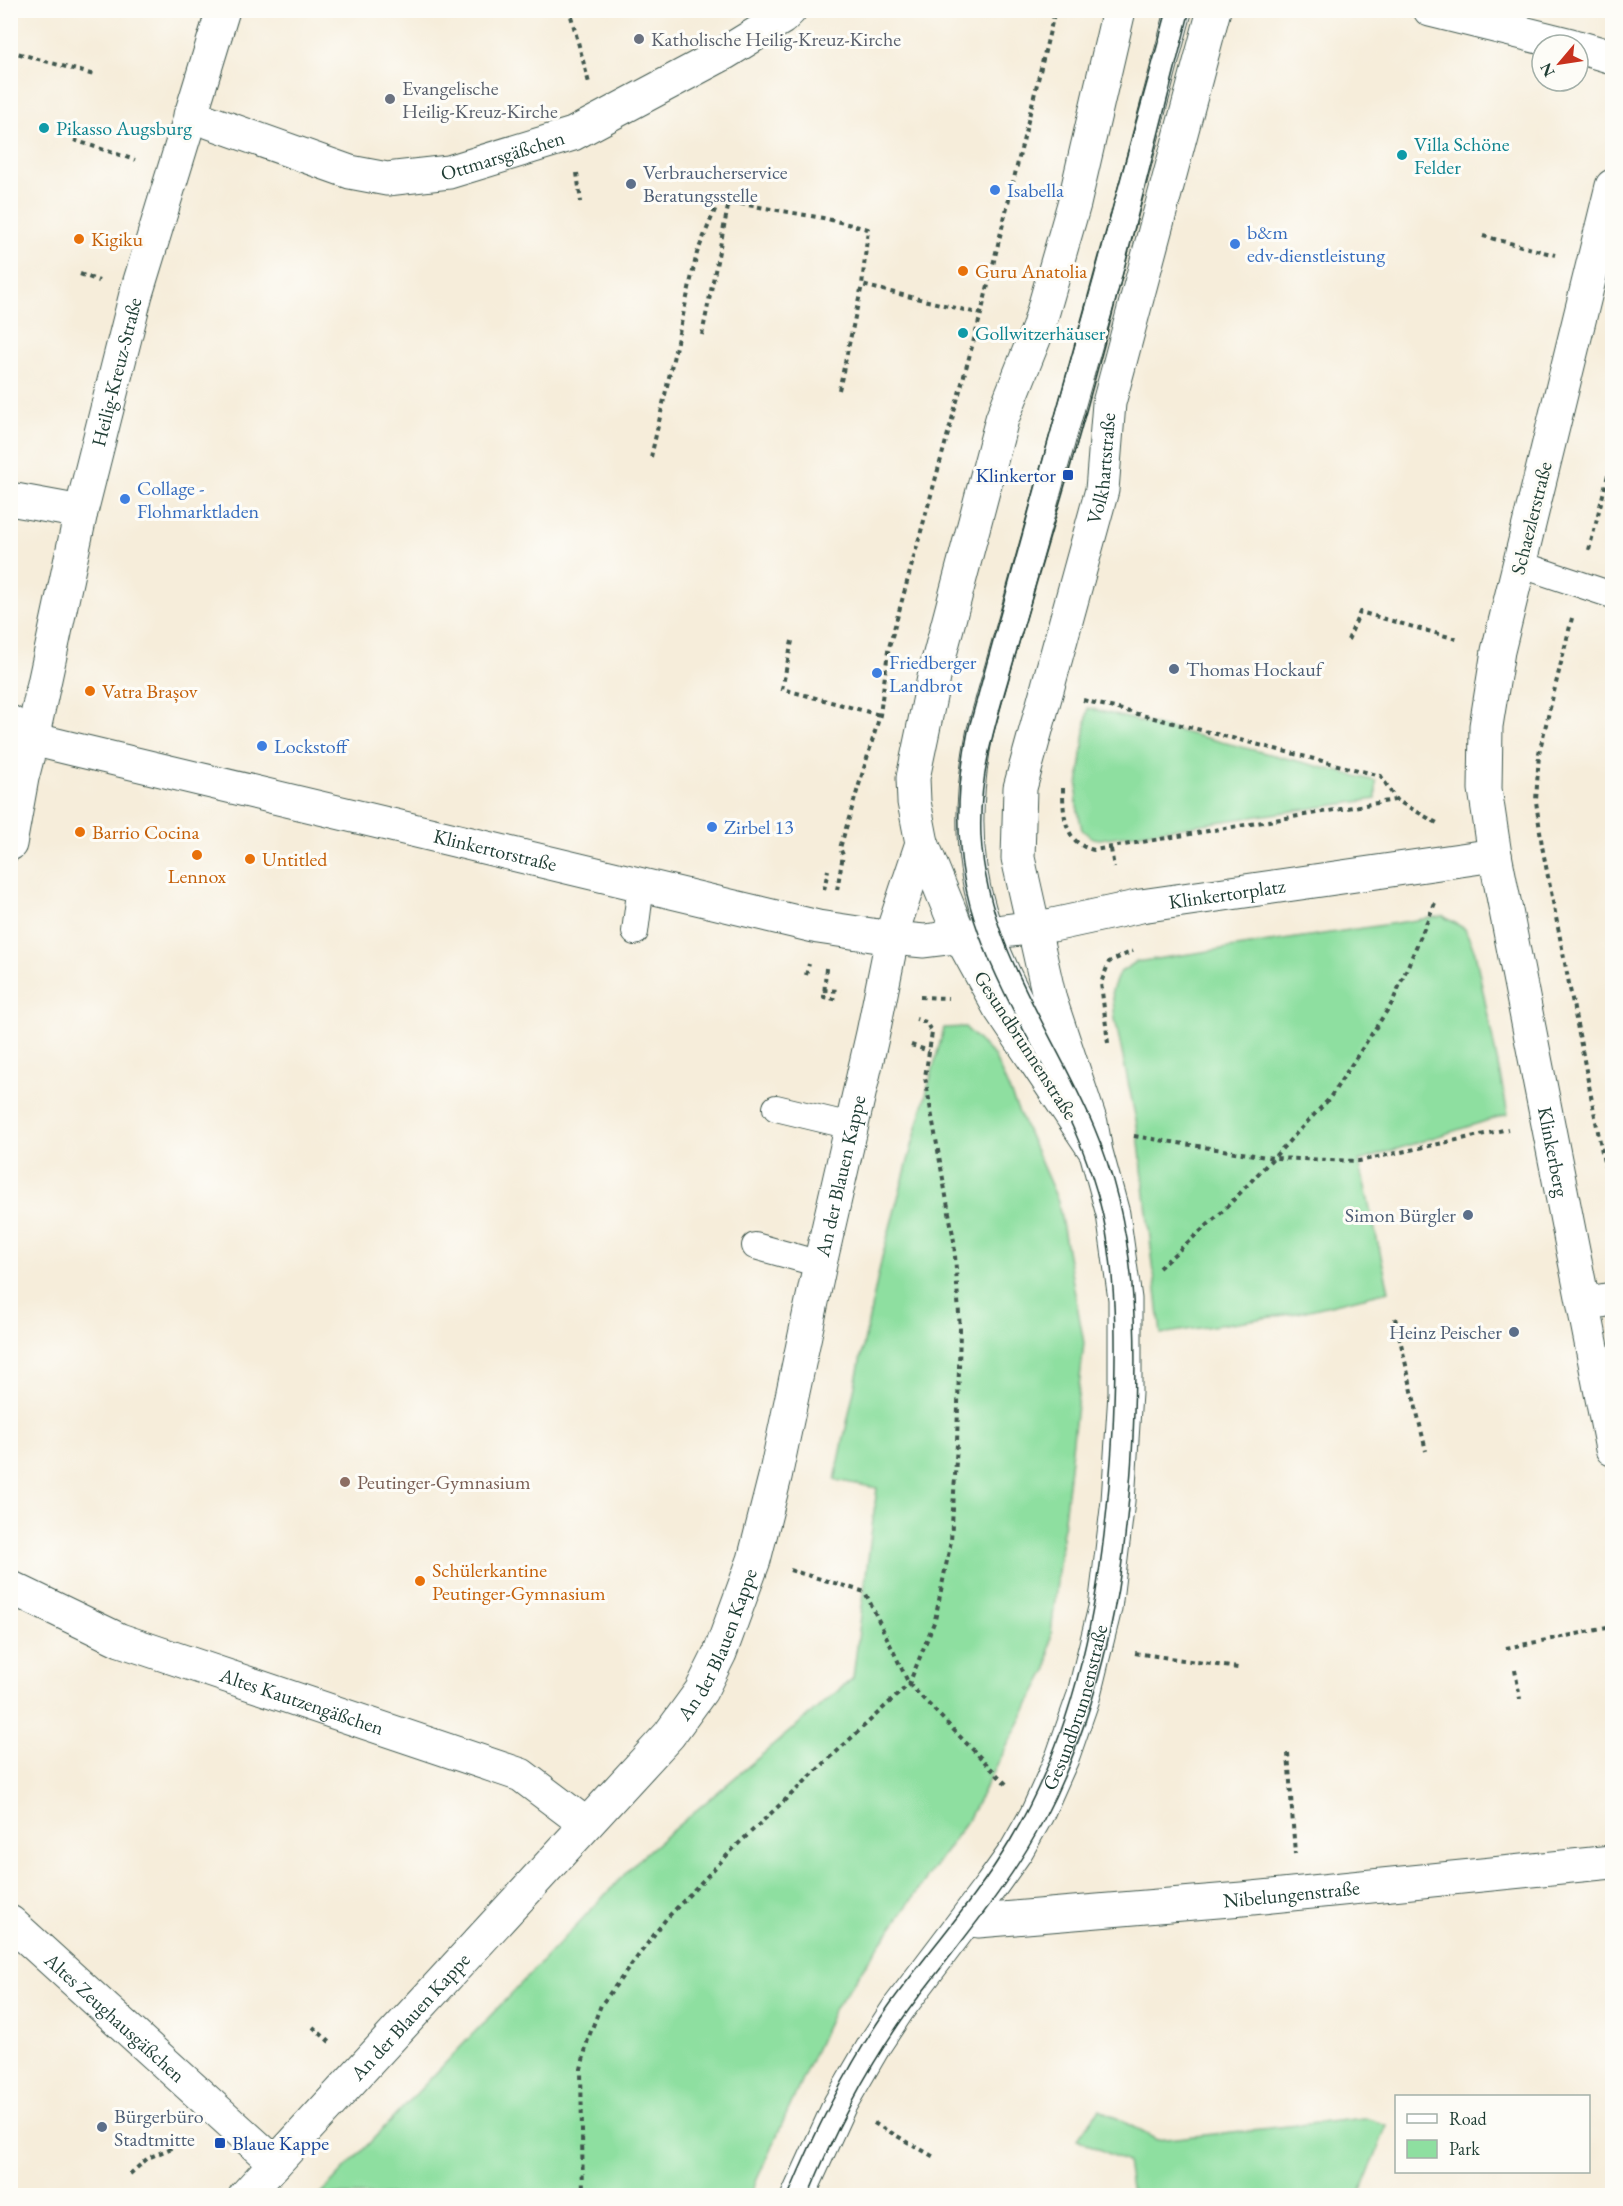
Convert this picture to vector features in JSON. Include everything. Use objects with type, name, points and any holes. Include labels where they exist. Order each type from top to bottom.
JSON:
[{"type":"street","name":"Heilig-Kreuz-Straße","points":[[10,844],[22,778],[21,731],[81,512],[136,294],[223,10]]},
{"type":"street","name":"Ottmarsgäßchen","points":[[190,115],[350,172],[387,179],[449,172],[573,134],[725,54],[782,18],[790,10]]},
{"type":"street","points":[[976,934],[922,843],[914,802],[914,769],[935,673],[1002,419],[1038,329],[1074,204],[1119,10]]},
{"type":"street","name":"Volkhartstraße","points":[[1033,927],[1018,858],[1020,788],[1102,490],[1108,403],[1214,10]]},
{"type":"street","points":[[1430,10],[1530,35]]},
{"type":"street","points":[[1590,51],[1612,57]]},
{"type":"street","name":"Schaezlerstraße","points":[[1495,855],[1485,789],[1485,736],[1498,651],[1612,186]]},
{"type":"street","points":[[10,499],[81,512]]},
{"type":"street","name":"Klinkertorstraße","points":[[21,731],[818,927],[924,941],[976,934]]},
{"type":"street","points":[[892,938],[922,843]]},
{"type":"street","name":"Klinkertorplatz","points":[[976,934],[1053,925],[1141,906],[1495,855]]},
{"type":"street","name":"Klinkerberg","points":[[1495,855],[1547,1121],[1598,1302],[1612,1449]]},
{"type":"street","name":"Gesundbrunnenstraße","points":[[798,2196],[840,2104],[874,2044],[1016,1851],[1036,1814],[1062,1758],[1083,1698],[1105,1608],[1118,1501],[1125,1393],[1125,1299],[1113,1214],[1094,1141],[1050,1000],[1033,927]]},
{"type":"street","name":"Gesundbrunnenstraße","points":[[976,934],[999,1007],[1094,1141]]},
{"type":"street","name":"An der Blauen Kappe","points":[[245,2196],[669,1735],[701,1691],[720,1653],[754,1560],[777,1466],[892,938]]},
{"type":"street","name":"Altes Kautzengäßchen","points":[[10,1587],[120,1640],[521,1775],[586,1824]]},
{"type":"street","name":"Nibelungenstraße","points":[[970,1916],[978,1921],[1230,1900],[1612,1862]]},
{"type":"street","name":"Altes Zeughausgäßchen","points":[[10,1922],[275,2163]]},
{"type":"lane","points":[[976,934],[977,886],[971,837],[972,782],[980,732],[1107,281],[1179,10]]},
{"type":"lane","points":[[1519,564],[1612,595]]},
{"type":"lane","points":[[635,932],[641,885]]},
{"type":"lane","points":[[776,1108],[851,1126]]},
{"type":"lane","points":[[755,1246],[820,1264]]},
{"type":"path","points":[[565,10],[571,16],[592,94]]},
{"type":"path","points":[[571,16],[576,10]]},
{"type":"path","points":[[840,848],[880,715],[888,651],[981,314],[1054,10]]},
{"type":"path","points":[[10,51],[94,75]]},
{"type":"path","points":[[74,140],[128,158]]},
{"type":"path","points":[[651,457],[697,253],[719,200],[823,218],[868,229],[862,285],[839,390]]},
{"type":"path","points":[[702,335],[729,202]]},
{"type":"path","points":[[1483,236],[1593,264]]},
{"type":"path","points":[[862,285],[981,314]]},
{"type":"path","points":[[1612,459],[1539,753],[1536,801],[1542,846],[1612,1203]]},
{"type":"path","points":[[1348,640],[1360,612],[1498,651]]},
{"type":"path","points":[[792,641],[782,689],[880,715]]},
{"type":"path","points":[[1047,691],[1381,776],[1396,800],[1495,855]]},
{"type":"path","points":[[1065,778],[1063,790],[1068,831],[1077,844],[1094,850],[1396,800]]},
{"type":"path","points":[[1111,849],[1114,868]]},
{"type":"path","points":[[1125,1299],[1222,1212],[1329,1099],[1392,1003],[1436,901],[1424,903]]},
{"type":"path","points":[[1109,1045],[1101,983],[1109,962],[1143,947]]},
{"type":"path","points":[[583,2196],[581,2069],[588,2039],[601,2005],[666,1919],[713,1870],[909,1684],[935,1620],[951,1541],[960,1329],[954,1241],[925,1077],[929,1051]]},
{"type":"path","points":[[1094,1141],[1274,1158],[1359,1161],[1547,1121]]},
{"type":"path","points":[[1395,1318],[1426,1451]]},
{"type":"path","points":[[826,1580],[865,1592],[909,1684],[1036,1814]]},
{"type":"path","points":[[1506,1648],[1612,1627]]},
{"type":"path","points":[[1096,1647],[1238,1668]]},
{"type":"path","points":[[1515,1670],[1520,1699]]},
{"type":"path","points":[[1288,1753],[1297,1893]]},
{"type":"path","points":[[840,2104],[936,2158]]},
{"type":"path","points":[[130,2174],[148,2158],[195,2139],[221,2112]]},
{"type":"green space","points":[[1088,708],[1376,781],[1376,799],[1100,839],[1093,838],[1082,830],[1076,801]]},
{"type":"green space","points":[[1443,916],[1465,929],[1475,952],[1508,1114],[1359,1161],[1389,1291],[1297,1313],[1161,1334],[1137,1125],[1115,1019],[1112,990],[1119,973],[1136,962]]},
{"type":"green space","points":[[965,1027],[994,1056],[1058,1201],[1084,1343],[1047,1670],[969,1818],[833,2011],[750,2195],[320,2195],[642,1856],[853,1678],[877,1488],[835,1480],[882,1257],[944,1028]]},
{"type":"green space","points":[[1100,2109],[1157,2140],[1365,2118],[1387,2125],[1360,2195],[1132,2195],[1127,2162],[1077,2139]]},
{"type":"tram line","points":[[788,2196],[821,2122],[873,2029],[996,1863],[1035,1794],[1056,1744],[1073,1694],[1096,1589],[1104,1536],[1114,1403],[1114,1296],[1108,1243],[1093,1178],[1079,1141],[1010,1005],[979,934],[971,909],[961,859],[960,782],[968,731],[1167,10]]},
{"type":"tram line","points":[[808,2196],[829,2147],[865,2077],[908,2011],[997,1895],[1043,1821],[1077,1745],[1086,1719],[1102,1665],[1118,1590],[1129,1503],[1135,1397],[1134,1319],[1127,1241],[1119,1203],[1094,1127],[1024,986],[995,915],[986,877],[981,836],[981,812],[991,743],[1098,367],[1190,10]]},
{"type":"place","name":"Katholische Heilig-Kreuz-Kirche","points":[[639,39]]},
{"type":"place","name":"Evangelische Heilig-Kreuz-Kirche","points":[[390,99]]},
{"type":"place","name":"Pikasso Augsburg","points":[[44,128]]},
{"type":"place","name":"Villa Schöne Felder","points":[[1402,155]]},
{"type":"place","name":"Verbraucherservice Beratungsstelle","points":[[631,184]]},
{"type":"place","name":"Isabella","points":[[995,190]]},
{"type":"place","name":"Kigiku","points":[[79,239]]},
{"type":"place","name":"b&m edv-dienstleistung","points":[[1235,244]]},
{"type":"place","name":"Guru Anatolia","points":[[963,271]]},
{"type":"place","name":"Gollwitzerhäuser","points":[[963,333]]},
{"type":"place","name":"Klinkertor","points":[[1068,475]]},
{"type":"place","name":"Collage - Flohmarktladen","points":[[125,499]]},
{"type":"place","name":"Thomas Hockauf","points":[[1174,669]]},
{"type":"place","name":"Friedberger Landbrot","points":[[877,673]]},
{"type":"place","name":"Vatra Brașov","points":[[90,691]]},
{"type":"place","name":"Lockstoff","points":[[262,746]]},
{"type":"place","name":"Zirbel 13","points":[[712,827]]},
{"type":"place","name":"Barrio Cocina","points":[[80,832]]},
{"type":"place","name":"Lennox","points":[[197,855]]},
{"type":"place","name":"Untitled","points":[[250,859]]},
{"type":"place","name":"Simon Bürgler","points":[[1468,1215]]},
{"type":"place","name":"Heinz Peischer","points":[[1514,1332]]},
{"type":"place","name":"Peutinger-Gymnasium","points":[[345,1482]]},
{"type":"place","name":"Schülerkantine Peutinger-Gymnasium","points":[[420,1581]]},
{"type":"place","name":"Bürgerbüro Stadtmitte","points":[[102,2127]]},
{"type":"place","name":"Blaue Kappe","points":[[220,2143]]}]
